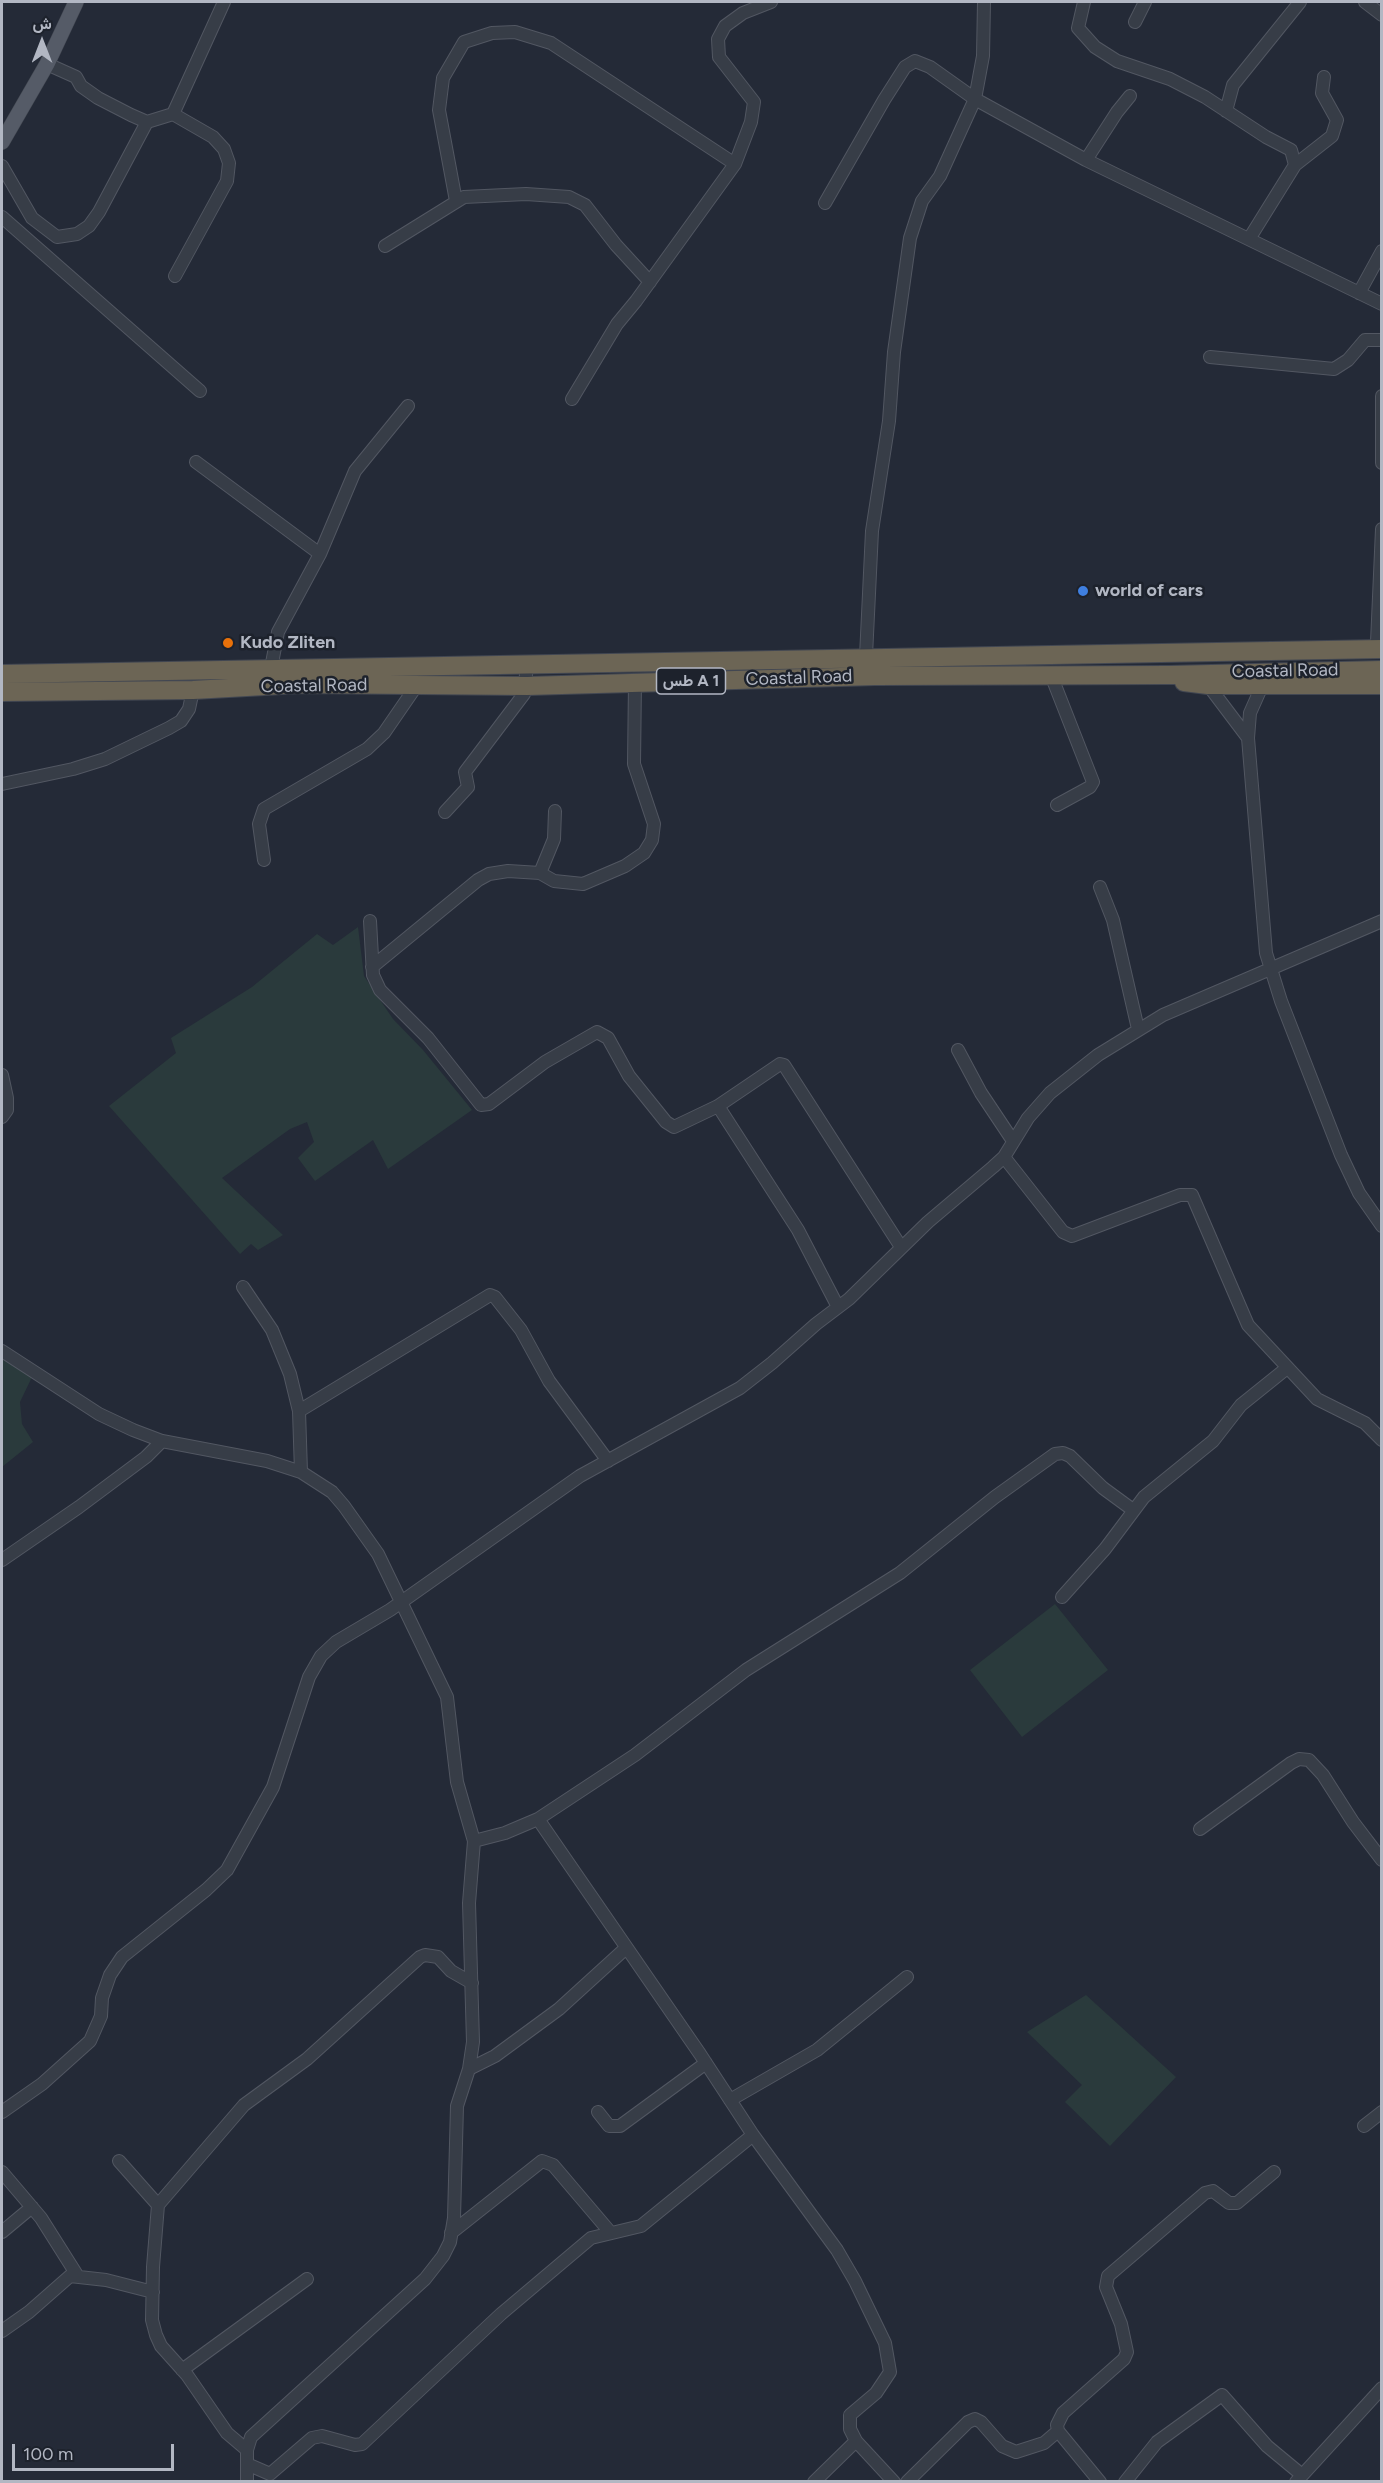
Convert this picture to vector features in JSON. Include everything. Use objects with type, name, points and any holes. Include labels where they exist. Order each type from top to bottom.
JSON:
[{"type":"highway","name":"Coastal Road","points":[[2,674],[387,665],[527,665],[866,656],[1349,650],[1380,644]]},
{"type":"highway","points":[[386,684],[387,665]]},
{"type":"highway","name":"Coastal Road","points":[[2,692],[193,690],[300,684],[527,686],[875,676],[1169,675],[1245,671],[1382,670]]},
{"type":"highway","points":[[1169,675],[1186,683],[1208,685],[1382,685]]},
{"type":"main road","points":[[2,142],[47,64],[76,2]]},
{"type":"street","points":[[173,114],[224,2]]},
{"type":"street","points":[[572,399],[599,351],[735,164],[751,122],[754,102],[719,57],[718,39],[725,26],[743,13],[771,2]]},
{"type":"street","points":[[866,656],[872,531],[889,421],[894,352],[910,238],[922,201],[940,176],[975,99],[984,56],[984,2]]},
{"type":"street","points":[[1084,2],[1078,28],[1095,46],[1117,61],[1178,84],[1226,111],[1291,150],[1295,165]]},
{"type":"street","points":[[1136,22],[1145,2]]},
{"type":"street","points":[[1226,111],[1233,85],[1300,2]]},
{"type":"street","points":[[1365,2],[1382,15]]},
{"type":"street","points":[[456,201],[439,110],[443,78],[464,42],[492,33],[515,32],[551,43],[735,164]]},
{"type":"street","points":[[825,202],[884,100],[909,63],[915,61],[930,67],[975,99],[1086,160],[1382,304]]},
{"type":"street","points":[[47,64],[76,77],[81,86],[98,98],[147,122],[173,114],[213,137],[224,149],[229,163],[227,180],[215,206],[175,276]]},
{"type":"street","points":[[1249,240],[1295,165],[1332,136],[1337,120],[1322,93],[1324,77]]},
{"type":"street","points":[[1086,160],[1130,96]]},
{"type":"street","points":[[2,166],[32,218],[57,237],[77,234],[88,226],[99,212],[147,122]]},
{"type":"street","points":[[385,246],[456,201],[474,195],[526,194],[569,197],[585,205],[650,282]]},
{"type":"street","points":[[2,217],[200,391]]},
{"type":"street","points":[[1359,293],[1382,251]]},
{"type":"street","points":[[1210,357],[1334,369],[1348,360],[1365,340],[1382,340]]},
{"type":"street","points":[[1382,396],[1382,463]]},
{"type":"street","points":[[271,668],[278,632],[320,554],[355,471],[408,406]]},
{"type":"street","points":[[196,462],[320,554]]},
{"type":"street","points":[[1380,644],[1382,529]]},
{"type":"street","points":[[445,812],[468,787],[465,772],[519,701],[527,686],[527,665]]},
{"type":"street","points":[[1051,675],[1093,782],[1090,787],[1057,805]]},
{"type":"street","points":[[372,967],[478,880],[508,870],[540,873],[554,881],[583,884],[625,866],[644,853],[652,840],[654,824],[634,764],[634,682]]},
{"type":"street","points":[[1208,685],[1248,738]]},
{"type":"street","points":[[264,860],[259,824],[264,809],[367,749],[384,733],[417,686]]},
{"type":"street","points":[[1262,686],[1250,712],[1248,738],[1266,953],[1341,1155],[1359,1193],[1382,1226]]},
{"type":"street","points":[[2,784],[73,769],[105,759],[169,728],[181,721],[189,709],[193,690]]},
{"type":"street","points":[[540,873],[554,839],[555,811]]},
{"type":"street","points":[[1100,886],[1113,920],[1138,1029]]},
{"type":"street","points":[[370,921],[372,967],[380,990],[428,1038],[481,1105],[489,1104],[545,1062],[597,1032],[608,1038],[629,1076],[666,1122],[674,1127],[718,1106],[780,1064],[784,1065],[901,1247]]},
{"type":"street","points":[[2,2112],[42,2084],[90,2042],[101,2016],[102,1998],[110,1975],[122,1957],[206,1890],[227,1870],[273,1787],[309,1677],[321,1656],[336,1642],[377,1618],[580,1476],[740,1388],[838,1307],[901,1247],[1004,1157],[1028,1118],[1050,1092],[1098,1055],[1138,1029],[1270,968],[1382,921]]},
{"type":"street","points":[[958,1050],[981,1093],[1013,1141]]},
{"type":"street","points":[[2,1075],[7,1098],[7,1110],[2,1117]]},
{"type":"street","points":[[718,1106],[798,1230],[838,1307]]},
{"type":"street","points":[[1004,1157],[1063,1232],[1072,1236],[1180,1195],[1192,1195],[1248,1325],[1317,1399],[1365,1423],[1382,1440]]},
{"type":"street","points":[[243,1287],[272,1330],[290,1374],[299,1411],[301,1472]]},
{"type":"street","points":[[299,1411],[490,1295],[495,1297],[521,1330],[549,1381],[608,1461]]},
{"type":"street","points":[[2,1351],[99,1413],[133,1430],[162,1441],[267,1461],[301,1472],[332,1492],[361,1528],[378,1554],[447,1697],[458,1782],[474,1841],[469,1903],[473,2042],[469,2068],[457,2106],[454,2218],[451,2233],[443,2256],[425,2279],[251,2437],[247,2450],[247,2481]]},
{"type":"street","points":[[1062,1597],[1105,1549],[1144,1497],[1213,1441],[1241,1405],[1287,1368]]},
{"type":"street","points":[[2,1560],[79,1507],[146,1457],[162,1441]]},
{"type":"street","points":[[474,1841],[505,1833],[538,1819],[635,1755],[763,1659],[900,1574],[995,1497],[1055,1454],[1064,1453],[1071,1456],[1103,1488],[1134,1510]]},
{"type":"street","points":[[1200,1829],[1290,1763],[1299,1759],[1309,1760],[1323,1775],[1353,1822],[1382,1860]]},
{"type":"street","points":[[538,1819],[753,2135],[837,2250],[871,2312],[885,2343],[890,2372],[876,2393],[850,2415],[850,2429],[856,2441],[894,2481]]},
{"type":"street","points":[[469,2068],[495,2056],[560,2009],[626,1947]]},
{"type":"street","points":[[247,2450],[227,2433],[182,2370],[161,2346],[156,2334],[152,2320],[158,2205],[244,2105],[315,2052],[420,1957],[425,1955],[438,1957],[451,1971],[472,1983]]},
{"type":"street","points":[[730,2100],[817,2050],[908,1977]]},
{"type":"street","points":[[598,2112],[609,2126],[620,2126],[706,2063]]},
{"type":"street","points":[[1364,2126],[1382,2112]]},
{"type":"street","points":[[247,2464],[270,2474],[312,2438],[322,2436],[355,2445],[362,2444],[546,2274],[591,2238],[641,2226],[753,2135]]},
{"type":"street","points":[[119,2161],[158,2205]]},
{"type":"street","points":[[451,2233],[542,2161],[553,2165],[610,2232]]},
{"type":"street","points":[[2,2172],[32,2207],[77,2275]]},
{"type":"street","points":[[907,2481],[968,2422],[975,2420],[981,2422],[1002,2446],[1016,2452],[1044,2443],[1058,2431],[1059,2419],[1063,2413],[1124,2359],[1127,2352],[1121,2324],[1106,2288],[1108,2276],[1205,2193],[1213,2191],[1230,2203],[1237,2203],[1274,2172]]},
{"type":"street","points":[[2,2232],[32,2207]]},
{"type":"street","points":[[2,2331],[29,2312],[63,2280],[77,2275],[153,2292]]},
{"type":"street","points":[[182,2370],[307,2279]]},
{"type":"street","points":[[1125,2481],[1157,2442],[1222,2395],[1299,2478],[1382,2388]]},
{"type":"street","points":[[1058,2431],[1100,2481]]},
{"type":"street","points":[[814,2481],[856,2441]]},
{"type":"shaded area","points":[[358,927],[364,976],[393,1019],[423,1050],[472,1110],[388,1169],[373,1140],[315,1181],[298,1158],[314,1142],[307,1122],[290,1129],[222,1178],[283,1235],[258,1250],[251,1244],[240,1254],[109,1106],[176,1053],[171,1038],[252,987],[317,934],[333,945]]},
{"type":"shaded area","points":[[2,1354],[32,1377],[20,1402],[22,1424],[33,1442],[2,1467]]},
{"type":"shaded area","points":[[1055,1604],[1108,1670],[1022,1737],[970,1670]]},
{"type":"shaded area","points":[[1086,1995],[1176,2077],[1110,2146],[1065,2102],[1082,2085],[1027,2032]]},
{"type":"place","name":"world of cars","points":[[1083,591]]},
{"type":"place","name":"Kudo Zliten","points":[[228,643]]}]
